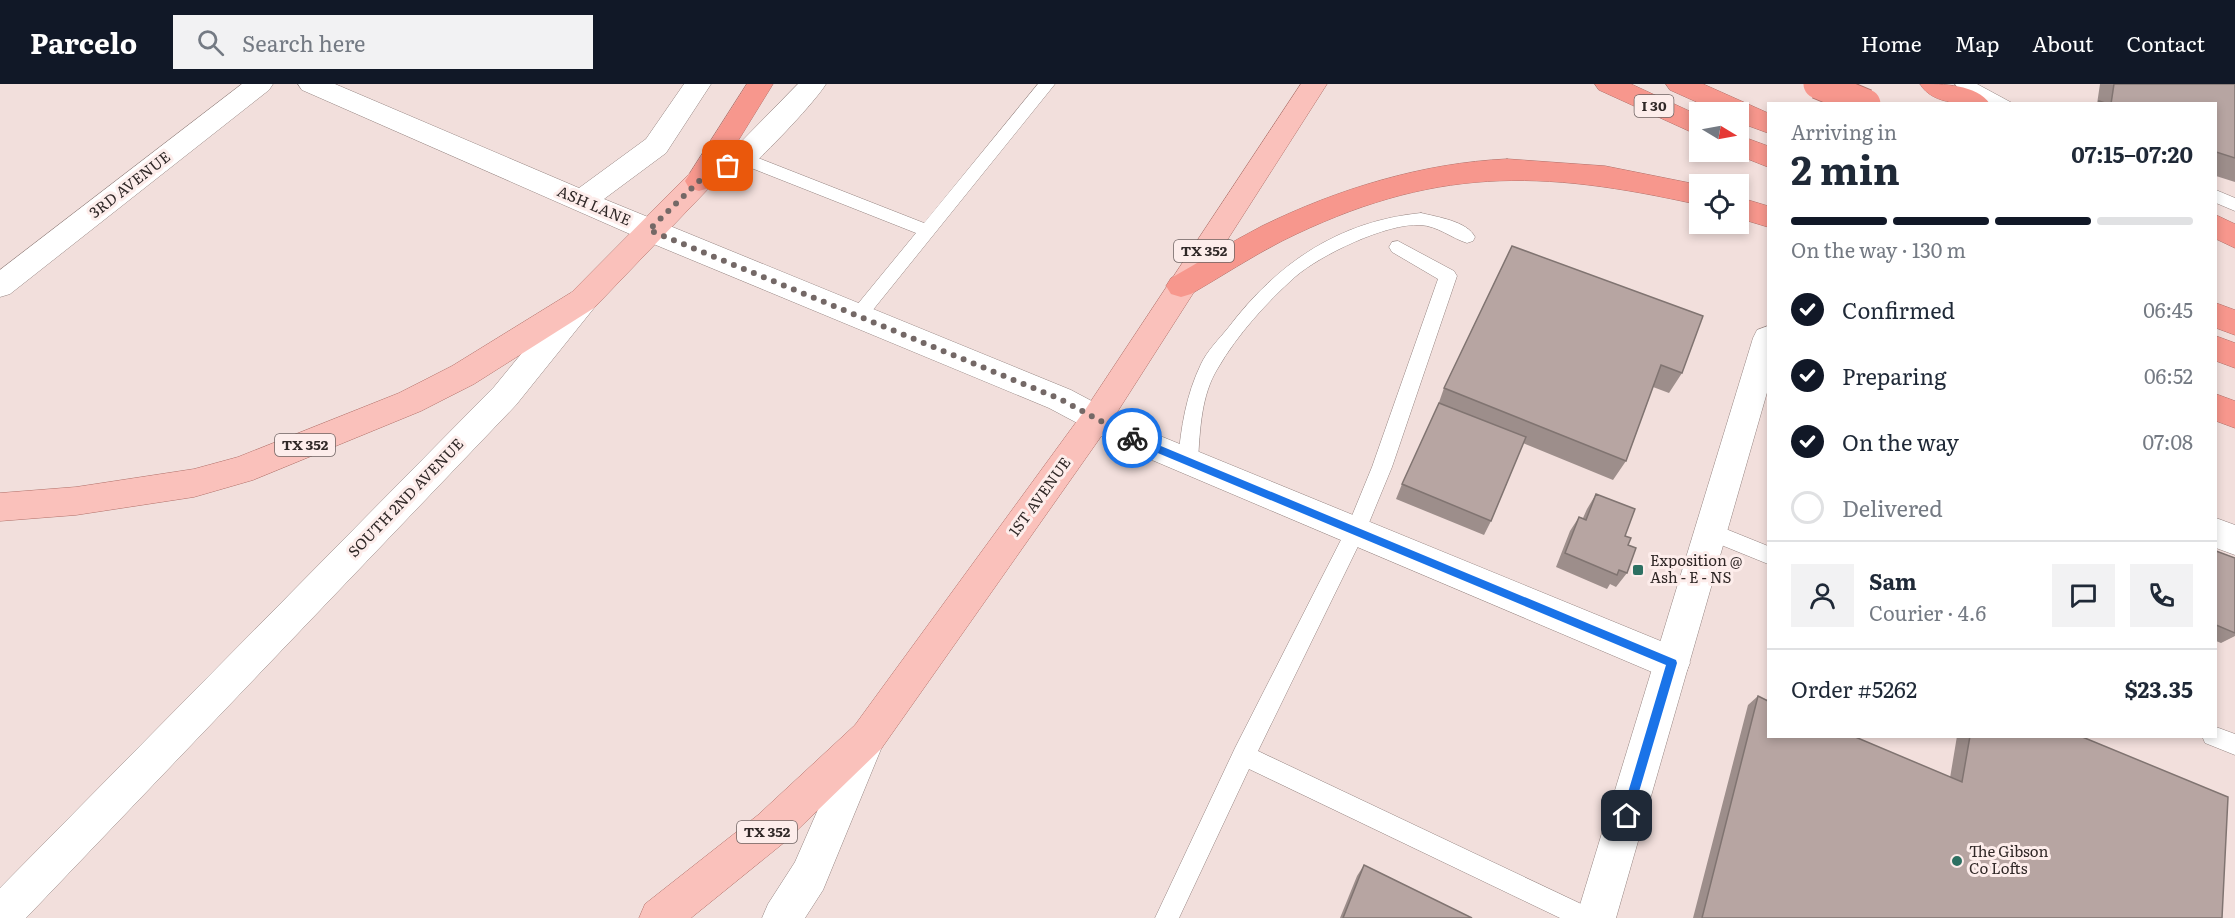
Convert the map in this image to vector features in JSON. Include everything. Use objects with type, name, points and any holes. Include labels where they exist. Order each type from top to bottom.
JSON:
[{"type":"highway","points":[[699,181],[760,84]]},
{"type":"highway","name":"I 30","points":[[1608,84],[1689,123]]},
{"type":"highway","points":[[1679,84],[1767,124]]},
{"type":"highway","points":[[1720,84],[1767,105]]},
{"type":"highway","points":[[1818,84],[1861,102]]},
{"type":"highway","points":[[1933,84],[1973,102]]},
{"type":"highway","points":[[1749,149],[1767,157]]},
{"type":"highway","points":[[1181,286],[1283,229],[1359,197],[1445,175],[1500,169],[1559,170],[1652,184],[1689,192]]},
{"type":"highway","points":[[1749,211],[1767,217]]},
{"type":"highway","points":[[2217,227],[2235,237]]},
{"type":"highway","points":[[2217,245],[2235,253]]},
{"type":"highway","points":[[2217,294],[2235,302]]},
{"type":"highway","points":[[2217,315],[2235,323]]},
{"type":"highway","points":[[2217,348],[2235,356]]},
{"type":"highway","points":[[2217,407],[2235,415]]},
{"type":"main road","name":"1ST AVENUE","points":[[868,737],[1096,419],[1314,84]]},
{"type":"main road","name":"SOUTH 2ND AVENUE","points":[[583,300],[699,181]]},
{"type":"main road","name":"TX 352","points":[[0,507],[138,493],[194,483],[242,470],[410,402],[463,375],[583,300]]},
{"type":"main road","name":"TX 352","points":[[659,918],[772,828],[868,737]]},
{"type":"street","name":"3RD AVENUE","points":[[0,286],[260,84]]},
{"type":"street","name":"ASH LANE","points":[[312,84],[649,230],[1060,399],[1137,440],[1672,663]]},
{"type":"street","points":[[581,201],[656,146],[698,84]]},
{"type":"street","name":"SOUTH 2ND AVENUE","points":[[699,181],[742,158],[813,84]]},
{"type":"street","points":[[1844,102],[1850,84]]},
{"type":"street","name":"SOUTH 2ND AVENUE","points":[[0,916],[505,396],[583,300]]},
{"type":"street","points":[[1596,918],[1710,532],[1766,357]]},
{"type":"street","points":[[2217,533],[2235,540]]},
{"type":"street","name":"1ST AVENUE","points":[[782,918],[809,876],[868,737]]},
{"type":"lane","points":[[858,316],[1047,84]]},
{"type":"lane","points":[[1963,84],[2003,102]]},
{"type":"lane","points":[[742,158],[928,231]]},
{"type":"lane","points":[[2217,196],[2235,205]]},
{"type":"lane","points":[[1188,461],[1191,417],[1209,366],[1246,317],[1290,271],[1352,236],[1390,222],[1421,219],[1448,226],[1467,237]]},
{"type":"lane","points":[[1167,918],[1244,755],[1356,530],[1382,466],[1448,276],[1398,247]]},
{"type":"lane","points":[[1710,532],[1767,555]]},
{"type":"lane","points":[[2217,738],[2235,745]]},
{"type":"lane","points":[[1244,755],[1586,918]]},
{"type":"building","points":[[2114,84],[2235,84],[2235,158],[2217,152],[2217,102],[2111,102]]},
{"type":"building","points":[[1512,246],[1703,316],[1682,373],[1661,365],[1626,461],[1444,388]]},
{"type":"building","points":[[1439,403],[1526,437],[1491,521],[1402,484]]},
{"type":"building","points":[[1596,494],[1635,509],[1625,536],[1631,538],[1628,545],[1636,548],[1627,573],[1619,570],[1617,575],[1565,553],[1579,517],[1586,520]]},
{"type":"building","points":[[2217,551],[2235,558],[2235,633],[2217,625]]},
{"type":"building","name":"The Gibson Co Lofts","points":[[1758,696],[1767,700],[1767,738],[1858,738],[1962,782],[1970,738],[2085,738],[2228,797],[2222,918],[1702,918]]},
{"type":"building","points":[[1364,865],[1472,918],[1343,918]]},
{"type":"way so far","points":[[728,166],[699,181],[649,230],[1060,399],[1132,438]]},
{"type":"place","name":"Exposition @ Ash - E - NS","points":[[1638,570]]},
{"type":"place","name":"The Gibson Co Lofts","points":[[1957,861]]},
{"type":"route","points":[[1132,438],[1672,663],[1627,816]]}]
